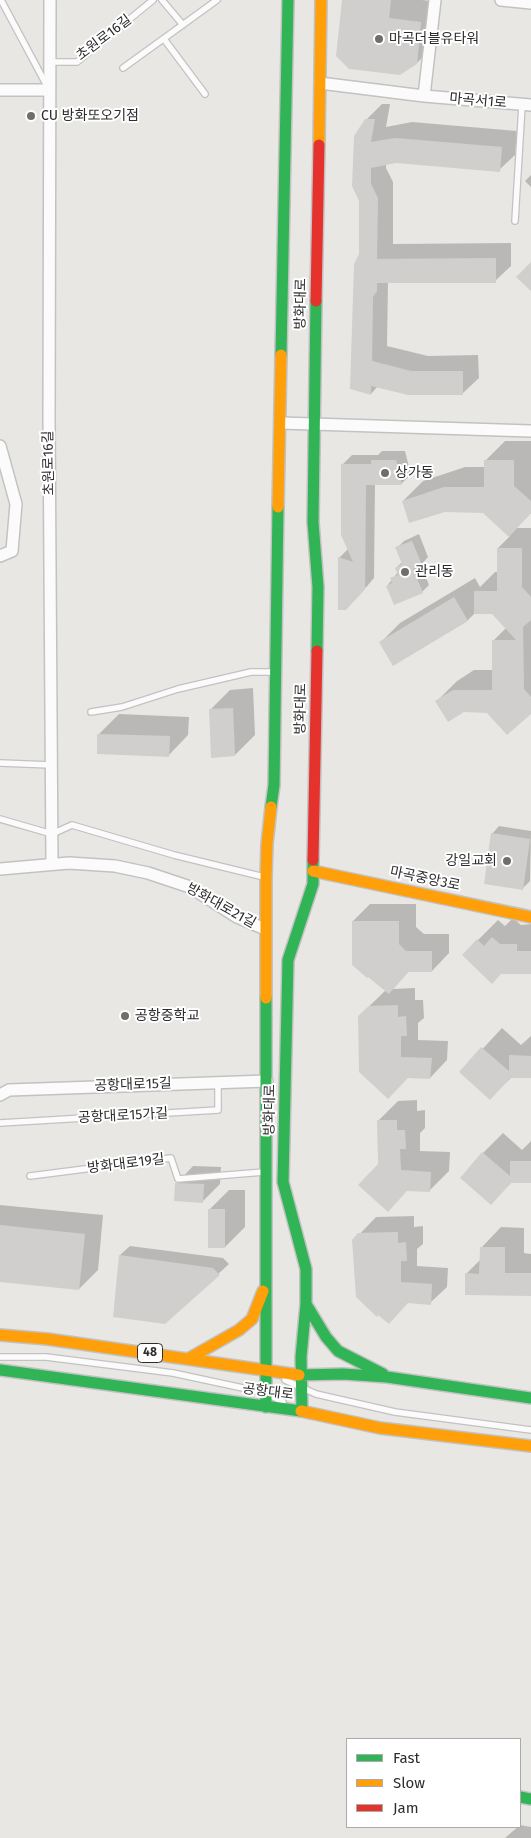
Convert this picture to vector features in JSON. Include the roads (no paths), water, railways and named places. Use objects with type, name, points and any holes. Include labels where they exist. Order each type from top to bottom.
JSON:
[{"type":"main road","name":"방화대로","points":[[266,1407],[267,1080],[265,929],[267,844],[274,786],[274,672],[281,423],[288,0]]},
{"type":"main road","name":"방화대로","points":[[302,1411],[300,1375],[306,1304],[306,1269],[283,1182],[283,1173],[288,960],[313,884],[318,587],[313,522],[321,0]]},
{"type":"main road","name":"마곡중앙3로","points":[[313,871],[531,917]]},
{"type":"main road","points":[[188,1358],[239,1330],[252,1319],[267,1282]]},
{"type":"main road","points":[[306,1304],[326,1337],[338,1351],[388,1377]]},
{"type":"main road","name":"공항대로","points":[[0,1335],[47,1339],[300,1375],[388,1377],[531,1398]]},
{"type":"main road","name":"공항대로","points":[[0,1370],[302,1411],[380,1428],[531,1446]]},
{"type":"street","name":"초원로16길","points":[[50,0],[50,765],[52,864]]},
{"type":"street","points":[[424,96],[435,0]]},
{"type":"street","points":[[500,0],[531,3]]},
{"type":"street","name":"마곡서1로","points":[[320,83],[424,96],[527,105]]},
{"type":"street","points":[[0,90],[50,90]]},
{"type":"street","points":[[281,423],[531,431]]},
{"type":"street","points":[[0,446],[16,504],[12,552],[0,556]]},
{"type":"street","name":"방화대로21길","points":[[0,869],[70,863],[115,866],[148,873],[190,887],[237,917],[265,929]]},
{"type":"street","name":"공항대로15길","points":[[0,1095],[9,1090],[267,1080]]},
{"type":"lane","points":[[1,0],[50,90]]},
{"type":"lane","name":"초원로16길","points":[[50,62],[77,62],[153,0]]},
{"type":"lane","points":[[162,0],[183,25]]},
{"type":"lane","points":[[123,68],[217,0]]},
{"type":"lane","points":[[164,39],[205,94]]},
{"type":"lane","points":[[514,221],[527,105]]},
{"type":"lane","points":[[91,712],[122,707],[178,689],[252,672],[274,672]]},
{"type":"lane","points":[[0,763],[50,765]]},
{"type":"lane","points":[[0,818],[52,834],[72,824],[174,855],[266,878]]},
{"type":"lane","name":"공항대로15가길","points":[[0,1123],[218,1110],[218,1082]]},
{"type":"lane","name":"방화대로19길","points":[[30,1176],[171,1158],[178,1178],[267,1172]]},
{"type":"lane","points":[[0,1357],[46,1356],[173,1373],[266,1393],[302,1411]]},
{"type":"lane","points":[[267,1371],[316,1394],[395,1412],[531,1430]]},
{"type":"place","name":"마곡더블유타워","points":[[379,39]]},
{"type":"place","name":"CU 방화또오기점","points":[[31,116]]},
{"type":"place","name":"상가동","points":[[385,473]]},
{"type":"place","name":"관리동","points":[[405,572]]},
{"type":"place","name":"강일교회","points":[[507,861]]},
{"type":"place","name":"공항중학교","points":[[125,1016]]}]
